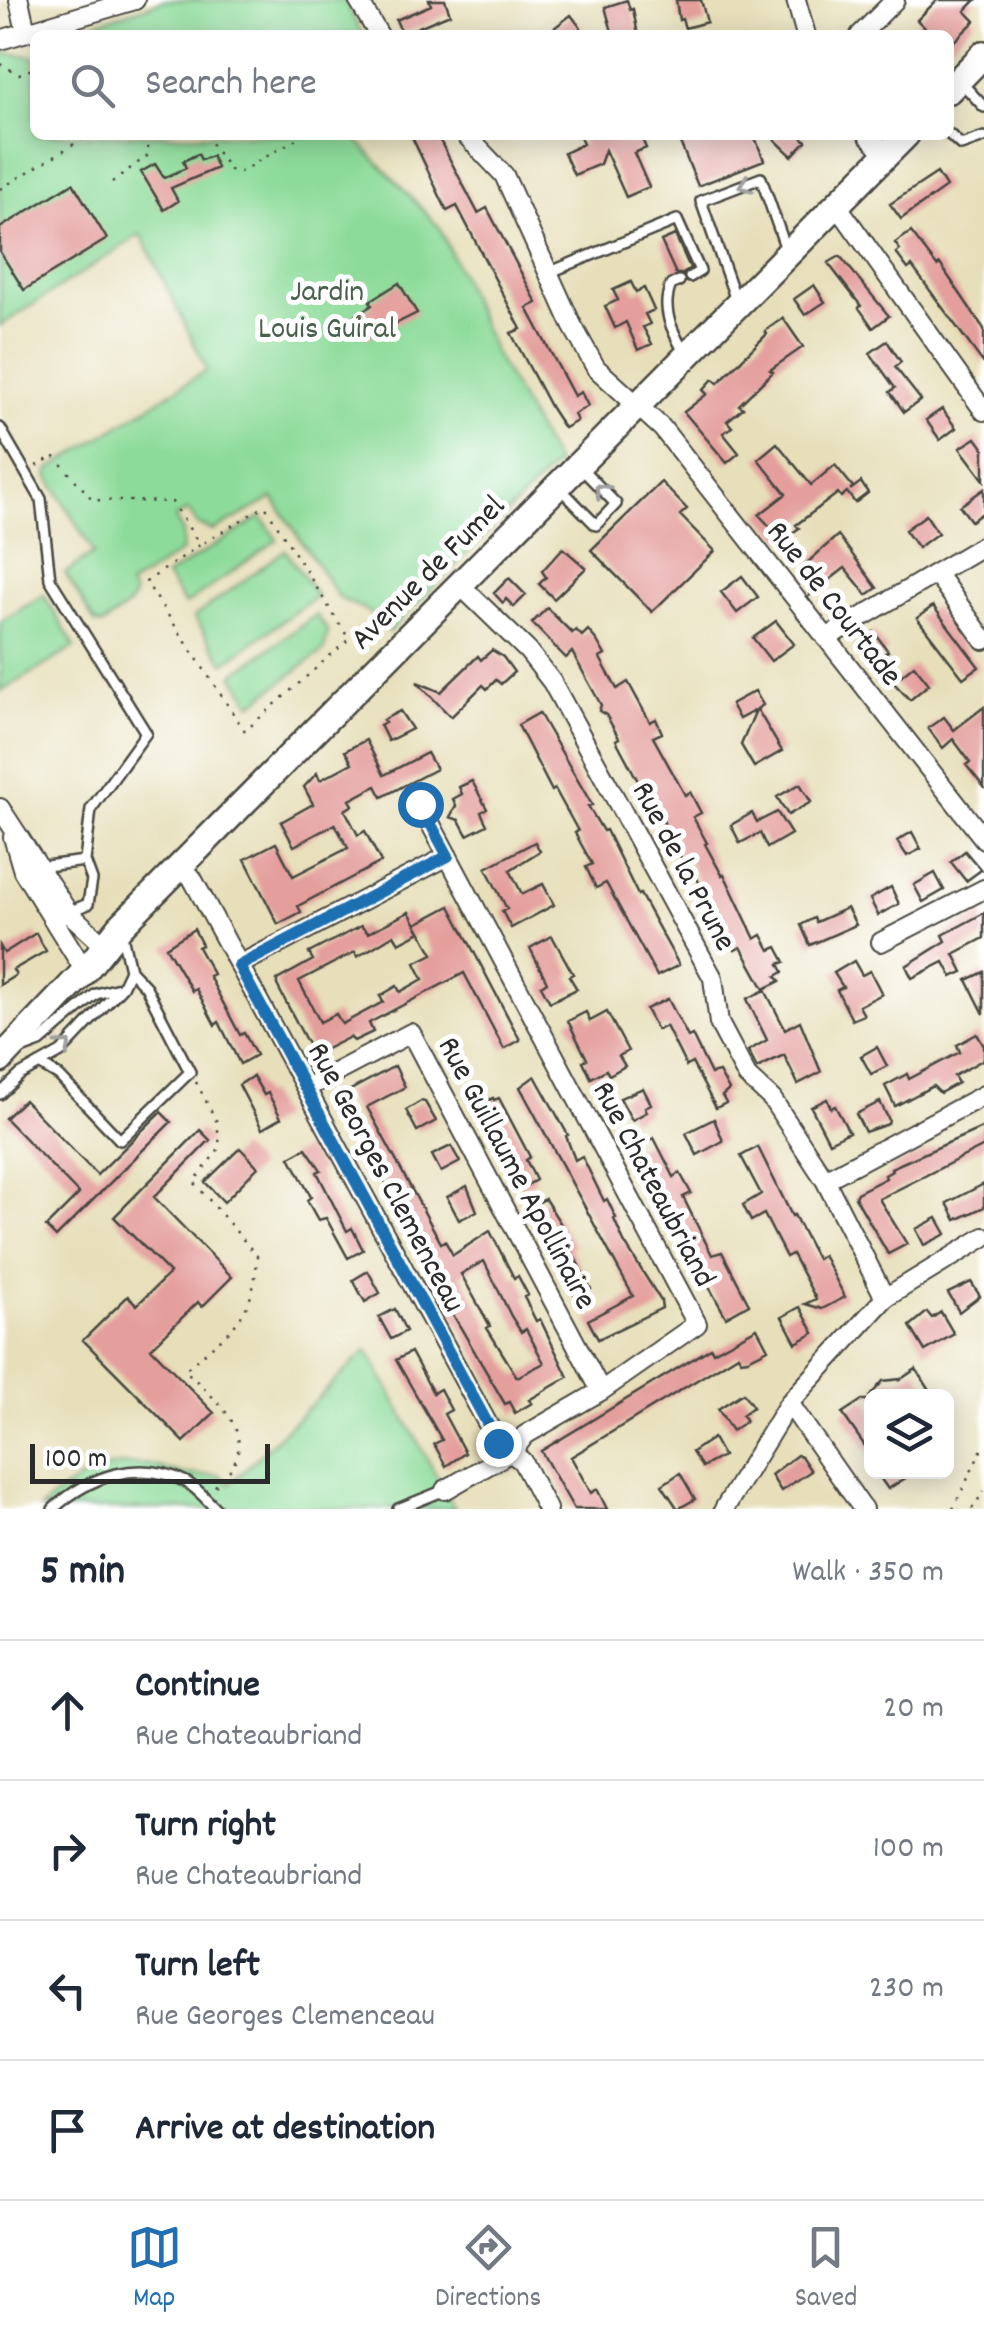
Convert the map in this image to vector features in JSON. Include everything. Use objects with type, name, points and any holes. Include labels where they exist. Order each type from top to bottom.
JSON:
[{"type":"main road","points":[[954,85],[984,54]]},
{"type":"main road","name":"Avenue de Fumel","points":[[4,1057],[86,971],[112,937],[901,140]]},
{"type":"street","points":[[19,0],[26,32]]},
{"type":"street","points":[[33,30],[135,0]]},
{"type":"street","points":[[358,0],[376,30]]},
{"type":"street","points":[[796,0],[805,30]]},
{"type":"street","points":[[865,30],[896,0]]},
{"type":"street","points":[[0,40],[30,31]]},
{"type":"street","name":"Rue de Courtade","points":[[471,140],[504,175],[596,368],[662,428],[984,840]]},
{"type":"street","points":[[872,140],[886,155]]},
{"type":"street","points":[[836,205],[984,410]]},
{"type":"street","points":[[826,638],[984,545]]},
{"type":"street","points":[[936,573],[984,640]]},
{"type":"street","name":"Rue de la Prune","points":[[458,584],[528,650],[552,682],[714,978],[719,1023],[747,1076],[772,1099],[825,1180],[884,1298]]},
{"type":"street","name":"Rue Chateaubriand","points":[[420,804],[697,1324],[601,1391],[525,1435],[513,1452],[444,1490]]},
{"type":"street","points":[[4,815],[68,912],[112,937]]},
{"type":"street","points":[[4,815],[23,871],[86,971]]},
{"type":"street","points":[[239,966],[448,856]]},
{"type":"street","name":"Rue Georges Clemenceau","points":[[182,866],[192,878],[498,1443],[522,1461],[547,1509]]},
{"type":"street","points":[[882,942],[984,889]]},
{"type":"street","name":"Rue Guillaume Apollinaire","points":[[306,1088],[411,1033],[601,1391]]},
{"type":"street","points":[[825,1180],[984,1095]]},
{"type":"street","points":[[724,1509],[789,1403],[884,1298],[984,1237]]},
{"type":"street","points":[[789,1403],[863,1509]]},
{"type":"lane","points":[[954,85],[984,108]]},
{"type":"lane","points":[[954,138],[961,144],[984,137]]},
{"type":"lane","points":[[738,304],[701,202],[761,178],[788,254]]},
{"type":"lane","points":[[548,273],[677,220],[700,271],[672,284],[665,298],[671,330],[687,357]]},
{"type":"lane","points":[[0,428],[42,498],[50,579],[146,733],[91,809],[84,860],[92,880],[88,904],[48,914]]},
{"type":"lane","points":[[557,485],[596,525],[616,504],[578,464]]},
{"type":"lane","points":[[33,888],[32,871],[39,866],[84,860]]},
{"type":"lane","points":[[39,1064],[60,1076],[120,1140],[190,1072],[146,987],[130,970],[112,937]]},
{"type":"lane","points":[[0,1094],[20,1074],[60,1052],[122,987],[130,970]]},
{"type":"lane","points":[[4,1057],[40,1042],[96,994],[122,987]]},
{"type":"lane","points":[[53,1509],[83,1484],[111,1474],[155,1472],[188,1483],[216,1509]]},
{"type":"lane","points":[[398,1509],[444,1490]]},
{"type":"path","points":[[0,64],[19,74],[30,70]]},
{"type":"path","points":[[0,189],[81,140]]},
{"type":"path","points":[[112,182],[150,154],[146,140]]},
{"type":"path","points":[[209,140],[230,170],[240,172],[294,140]]},
{"type":"path","points":[[26,472],[54,456],[93,500],[172,502],[200,545]]},
{"type":"path","points":[[264,506],[349,639],[245,731],[146,582],[200,545],[264,506]]},
{"type":"path","points":[[190,1072],[217,1122],[220,1147],[194,1182],[258,1256],[256,1290],[241,1320],[185,1370],[229,1414],[240,1437],[236,1465],[203,1496]]},
{"type":"path","points":[[953,1509],[984,1445]]},
{"type":"path","points":[[972,1509],[984,1491]]},
{"type":"green space","points":[[165,0],[344,0],[360,30],[75,30]]},
{"type":"green space","name":"Jardin Louis Guiral","points":[[0,52],[30,56],[30,140],[357,140],[440,228],[494,352],[556,464],[389,632],[368,611],[339,598],[273,498],[213,531],[197,524],[188,510],[175,518],[183,532],[182,551],[129,586],[134,595],[129,605],[103,625],[95,623],[65,573],[94,553],[48,476],[50,469],[207,370],[141,234],[0,326]]},
{"type":"green space","points":[[261,517],[277,540],[185,605],[166,576]]},
{"type":"green space","points":[[285,550],[317,596],[224,663],[194,617]]},
{"type":"green space","points":[[44,595],[75,647],[0,692],[0,622]]},
{"type":"green space","points":[[316,615],[328,631],[324,650],[252,704],[233,675]]},
{"type":"green space","points":[[367,1350],[455,1509],[40,1509],[89,1475],[133,1464],[184,1474],[219,1475],[230,1484]]},
{"type":"building","points":[[429,0],[445,0],[450,14],[412,30],[400,30],[396,20],[431,5]]},
{"type":"building","points":[[627,0],[637,30],[612,30],[605,7]]},
{"type":"building","points":[[676,0],[701,0],[707,22],[685,28],[679,20]]},
{"type":"building","points":[[937,0],[976,0],[965,11],[975,21],[954,41],[954,30],[927,30],[917,20]]},
{"type":"building","points":[[571,15],[582,30],[552,30]]},
{"type":"building","points":[[413,140],[440,140],[478,213],[487,208],[537,303],[527,308],[574,396],[581,392],[588,406],[574,414],[577,421],[564,428],[551,408],[511,333],[521,329],[457,206],[447,211]]},
{"type":"building","points":[[581,140],[642,140],[646,148],[634,153],[649,187],[626,197],[605,150],[600,164],[574,175],[564,153],[583,144]]},
{"type":"building","points":[[679,140],[756,140],[764,160],[698,186]]},
{"type":"building","points":[[775,140],[805,140],[792,156]]},
{"type":"building","points":[[198,154],[201,160],[212,156],[217,168],[171,188],[178,201],[164,210],[141,172],[155,164],[164,178],[186,168],[183,161]]},
{"type":"building","points":[[937,173],[946,187],[901,219],[890,204]]},
{"type":"building","points":[[73,183],[107,239],[24,290],[0,252],[0,228]]},
{"type":"building","points":[[911,232],[937,266],[940,264],[984,329],[984,364],[912,266],[908,269],[896,253],[900,250],[895,243]]},
{"type":"building","points":[[675,235],[690,268],[683,274],[676,274],[661,241]]},
{"type":"building","points":[[840,256],[889,316],[873,328],[828,263]]},
{"type":"building","points":[[631,282],[636,292],[644,288],[654,310],[645,314],[650,324],[643,327],[652,344],[638,350],[626,322],[615,328],[605,306],[618,300],[613,290]]},
{"type":"building","points":[[399,283],[417,313],[367,338],[354,317],[372,305],[370,301]]},
{"type":"building","points":[[814,285],[825,302],[805,315],[794,299]]},
{"type":"building","points":[[783,318],[803,347],[770,370],[773,372],[739,405],[743,408],[727,421],[732,427],[723,433],[739,453],[727,463],[684,412],[707,394],[703,390],[713,379],[718,383],[767,334],[765,331]]},
{"type":"building","points":[[887,341],[901,362],[895,367],[921,400],[904,412],[890,392],[895,388],[870,353]]},
{"type":"building","points":[[942,409],[956,428],[940,440],[926,420]]},
{"type":"building","points":[[976,438],[984,449],[984,480],[960,448]]},
{"type":"building","points":[[777,443],[811,485],[835,465],[853,487],[850,490],[861,482],[868,493],[855,503],[847,492],[841,497],[838,493],[783,540],[759,515],[786,494],[758,459]]},
{"type":"building","points":[[661,482],[687,509],[680,515],[715,551],[652,612],[591,550]]},
{"type":"building","points":[[984,489],[984,512],[971,521],[960,506]]},
{"type":"building","points":[[926,515],[938,533],[918,548],[905,530]]},
{"type":"building","points":[[838,535],[877,588],[867,595],[845,568],[810,595],[817,576],[807,563]]},
{"type":"building","points":[[563,548],[586,568],[554,599],[539,584],[546,577],[542,571]]},
{"type":"building","points":[[742,576],[758,597],[737,613],[721,592]]},
{"type":"building","points":[[509,578],[526,595],[514,607],[506,599],[503,603],[494,593]]},
{"type":"building","points":[[933,606],[979,667],[963,678],[917,618]]},
{"type":"building","points":[[547,608],[572,633],[576,630],[582,636],[588,630],[605,655],[600,658],[617,689],[628,682],[650,722],[656,719],[662,733],[653,737],[685,795],[690,792],[701,813],[693,817],[755,939],[762,935],[770,950],[777,947],[785,962],[779,964],[783,972],[776,976],[780,981],[764,989],[741,947],[735,950],[712,907],[706,909],[698,887],[701,886],[687,859],[683,861],[663,821],[657,824],[651,813],[654,811],[616,740],[619,738],[606,715],[599,711],[601,705],[572,652],[566,658],[532,623]]},
{"type":"building","points":[[776,621],[794,644],[771,661],[753,638]]},
{"type":"building","points":[[874,632],[888,651],[873,663],[859,643]]},
{"type":"building","points":[[492,650],[514,672],[501,684],[496,680],[487,689],[483,685],[451,717],[417,682],[441,692],[478,656],[481,660]]},
{"type":"building","points":[[914,665],[929,684],[910,700],[893,682]]},
{"type":"building","points":[[755,691],[763,705],[757,709],[782,751],[754,767],[741,745],[756,710],[739,719],[731,704]]},
{"type":"building","points":[[984,707],[984,787],[966,765],[970,762],[953,739],[943,748],[928,728],[944,717],[954,730]]},
{"type":"building","points":[[400,711],[412,729],[388,741],[380,725]]},
{"type":"building","points":[[539,713],[679,965],[657,976],[606,883],[596,888],[586,867],[592,864],[575,833],[578,831],[518,725]]},
{"type":"building","points":[[366,740],[384,775],[427,753],[436,769],[382,797],[376,786],[350,800],[353,805],[345,810],[358,835],[365,831],[381,862],[298,906],[301,912],[278,924],[245,859],[276,843],[293,876],[348,848],[335,824],[294,846],[281,822],[313,804],[304,787],[317,773],[320,780],[352,763],[345,751]]},
{"type":"building","points":[[472,781],[487,809],[481,812],[487,825],[467,835],[459,820],[450,817],[456,806],[453,799],[462,794],[459,787]]},
{"type":"building","points":[[800,784],[811,802],[788,815],[777,797]]},
{"type":"building","points":[[777,812],[791,834],[767,848],[760,833],[740,843],[731,825],[752,813],[757,822]]},
{"type":"building","points":[[912,832],[921,849],[907,856],[897,841]]},
{"type":"building","points":[[535,842],[540,851],[510,870],[522,894],[543,884],[554,905],[511,928],[502,911],[507,909],[486,868]]},
{"type":"building","points":[[965,851],[981,870],[966,881],[951,862]]},
{"type":"building","points":[[935,873],[944,890],[923,902],[914,885]]},
{"type":"building","points":[[891,887],[899,904],[878,915],[870,899]]},
{"type":"building","points":[[450,906],[520,1040],[504,1049],[464,973],[369,1023],[373,1032],[354,1041],[350,1037],[320,1052],[317,1046],[311,1050],[277,980],[313,960],[309,953],[326,944],[361,926],[368,933],[409,912],[420,932],[399,943],[394,935],[357,957],[355,952],[299,981],[320,1022],[336,1014],[342,1024],[383,1002],[380,996],[397,986],[400,992],[423,979],[415,963],[433,954],[416,924]]},
{"type":"building","points":[[847,908],[856,925],[810,945],[801,925]]},
{"type":"building","points":[[984,913],[984,938],[954,954],[963,972],[952,977],[944,962],[912,978],[906,966],[946,941],[943,935]]},
{"type":"building","points":[[194,929],[202,945],[198,947],[213,974],[209,976],[240,1035],[244,1033],[256,1055],[240,1064],[219,1022],[215,1025],[196,989],[192,991],[166,947]]},
{"type":"building","points":[[36,933],[46,951],[13,970],[16,975],[0,985],[0,946],[4,953]]},
{"type":"building","points":[[552,936],[577,989],[550,1002],[541,986],[547,982],[530,948]]},
{"type":"building","points":[[854,961],[862,975],[870,971],[882,994],[859,1006],[864,1015],[852,1020],[837,990],[843,987],[834,973]]},
{"type":"building","points":[[984,972],[984,1014],[967,980]]},
{"type":"building","points":[[765,990],[785,1029],[800,1021],[821,1072],[798,1084],[784,1055],[757,1068],[748,1051],[767,1040],[747,999]]},
{"type":"building","points":[[668,999],[711,1074],[719,1072],[729,1090],[722,1096],[726,1103],[716,1108],[692,1063],[686,1066],[666,1026],[657,1030],[646,1009]]},
{"type":"building","points":[[586,1012],[590,1021],[607,1012],[628,1051],[619,1056],[625,1066],[609,1075],[606,1070],[591,1078],[583,1061],[587,1059],[568,1021]]},
{"type":"building","points":[[977,1034],[984,1046],[984,1059],[954,1076],[958,1083],[940,1093],[933,1086],[895,1106],[885,1086],[907,1074],[909,1079],[960,1052],[957,1045]]},
{"type":"building","points":[[877,1047],[887,1066],[871,1074],[861,1056]]},
{"type":"building","points":[[395,1066],[405,1087],[367,1107],[441,1243],[445,1241],[453,1255],[490,1231],[514,1278],[518,1276],[528,1295],[524,1297],[536,1321],[540,1319],[568,1377],[515,1413],[509,1402],[505,1404],[448,1306],[428,1268],[432,1266],[362,1141],[365,1140],[361,1134],[365,1132],[345,1093]],"holes":[[[484,1261],[521,1332],[526,1329],[544,1363],[517,1377],[461,1274]]]},
{"type":"building","points":[[253,1076],[264,1095],[268,1093],[281,1118],[262,1129],[239,1085]]},
{"type":"building","points":[[535,1076],[568,1135],[575,1160],[582,1156],[604,1201],[607,1199],[624,1242],[661,1301],[662,1308],[598,1339],[588,1320],[633,1296],[520,1087]]},
{"type":"building","points":[[643,1088],[651,1104],[645,1107],[647,1112],[632,1120],[620,1098]]},
{"type":"building","points":[[499,1098],[530,1157],[526,1160],[536,1180],[522,1188],[480,1104]]},
{"type":"building","points":[[827,1099],[849,1132],[829,1142],[811,1107]]},
{"type":"building","points":[[24,1100],[97,1175],[161,1112],[171,1122],[56,1237],[46,1227],[79,1194],[5,1118]]},
{"type":"building","points":[[421,1101],[436,1121],[417,1131],[406,1110]]},
{"type":"building","points":[[880,1102],[888,1124],[865,1132],[856,1114]]},
{"type":"building","points":[[714,1119],[723,1141],[697,1155],[686,1133]]},
{"type":"building","points":[[984,1127],[984,1146],[879,1199],[907,1244],[888,1254],[855,1197],[857,1193],[886,1178],[891,1168]]},
{"type":"building","points":[[200,1130],[210,1140],[154,1197],[232,1277],[202,1307],[198,1302],[151,1348],[214,1413],[184,1442],[83,1340],[128,1296],[137,1305],[170,1273],[114,1217]]},
{"type":"building","points":[[654,1138],[674,1177],[680,1173],[691,1193],[683,1197],[712,1255],[722,1252],[749,1304],[726,1317],[685,1244],[680,1247],[671,1229],[677,1226],[653,1187],[658,1185],[644,1164],[638,1167],[630,1151]]},
{"type":"building","points":[[451,1146],[460,1162],[441,1172],[432,1155]]},
{"type":"building","points":[[758,1147],[792,1216],[817,1259],[823,1255],[845,1297],[822,1309],[805,1304],[816,1299],[792,1254],[786,1257],[764,1214],[751,1221],[743,1205],[761,1194],[741,1156]]},
{"type":"building","points":[[240,1148],[258,1167],[224,1202],[205,1182]]},
{"type":"building","points":[[306,1148],[321,1170],[317,1172],[347,1231],[352,1228],[363,1250],[348,1258],[326,1218],[318,1220],[290,1157]]},
{"type":"building","points":[[984,1184],[984,1207],[956,1220],[947,1203]]},
{"type":"building","points":[[467,1186],[477,1211],[459,1220],[447,1197]]},
{"type":"building","points":[[545,1199],[574,1245],[570,1248],[591,1289],[576,1297],[561,1276],[530,1207]]},
{"type":"building","points":[[937,1218],[946,1234],[924,1245],[916,1229]]},
{"type":"building","points":[[368,1271],[380,1293],[365,1302],[353,1280]]},
{"type":"building","points":[[971,1282],[980,1296],[959,1312],[948,1293]]},
{"type":"building","points":[[800,1307],[814,1333],[796,1343],[782,1317]]},
{"type":"building","points":[[395,1309],[406,1331],[391,1339],[379,1317]]},
{"type":"building","points":[[927,1312],[932,1318],[941,1312],[954,1334],[925,1351],[910,1326]]},
{"type":"building","points":[[757,1328],[768,1349],[748,1359],[741,1360],[738,1355],[571,1457],[591,1493],[597,1489],[607,1509],[574,1509],[541,1451],[711,1348],[713,1352]]},
{"type":"building","points":[[411,1352],[433,1393],[440,1389],[451,1410],[444,1414],[465,1453],[446,1466],[434,1444],[442,1440],[396,1360]]},
{"type":"building","points":[[916,1369],[929,1389],[876,1389],[883,1381],[901,1379]]},
{"type":"building","points":[[743,1393],[753,1407],[742,1415],[746,1421],[732,1431],[718,1409]]},
{"type":"building","points":[[864,1400],[864,1445],[842,1413]]},
{"type":"building","points":[[713,1438],[723,1456],[702,1467],[692,1452]]},
{"type":"building","points":[[797,1455],[811,1471],[781,1491],[771,1475]]},
{"type":"building","points":[[680,1473],[695,1499],[678,1509],[662,1485]]},
{"type":"building","points":[[881,1479],[904,1479],[888,1489]]},
{"type":"route","points":[[420,804],[448,856],[239,966],[498,1443]]}]
